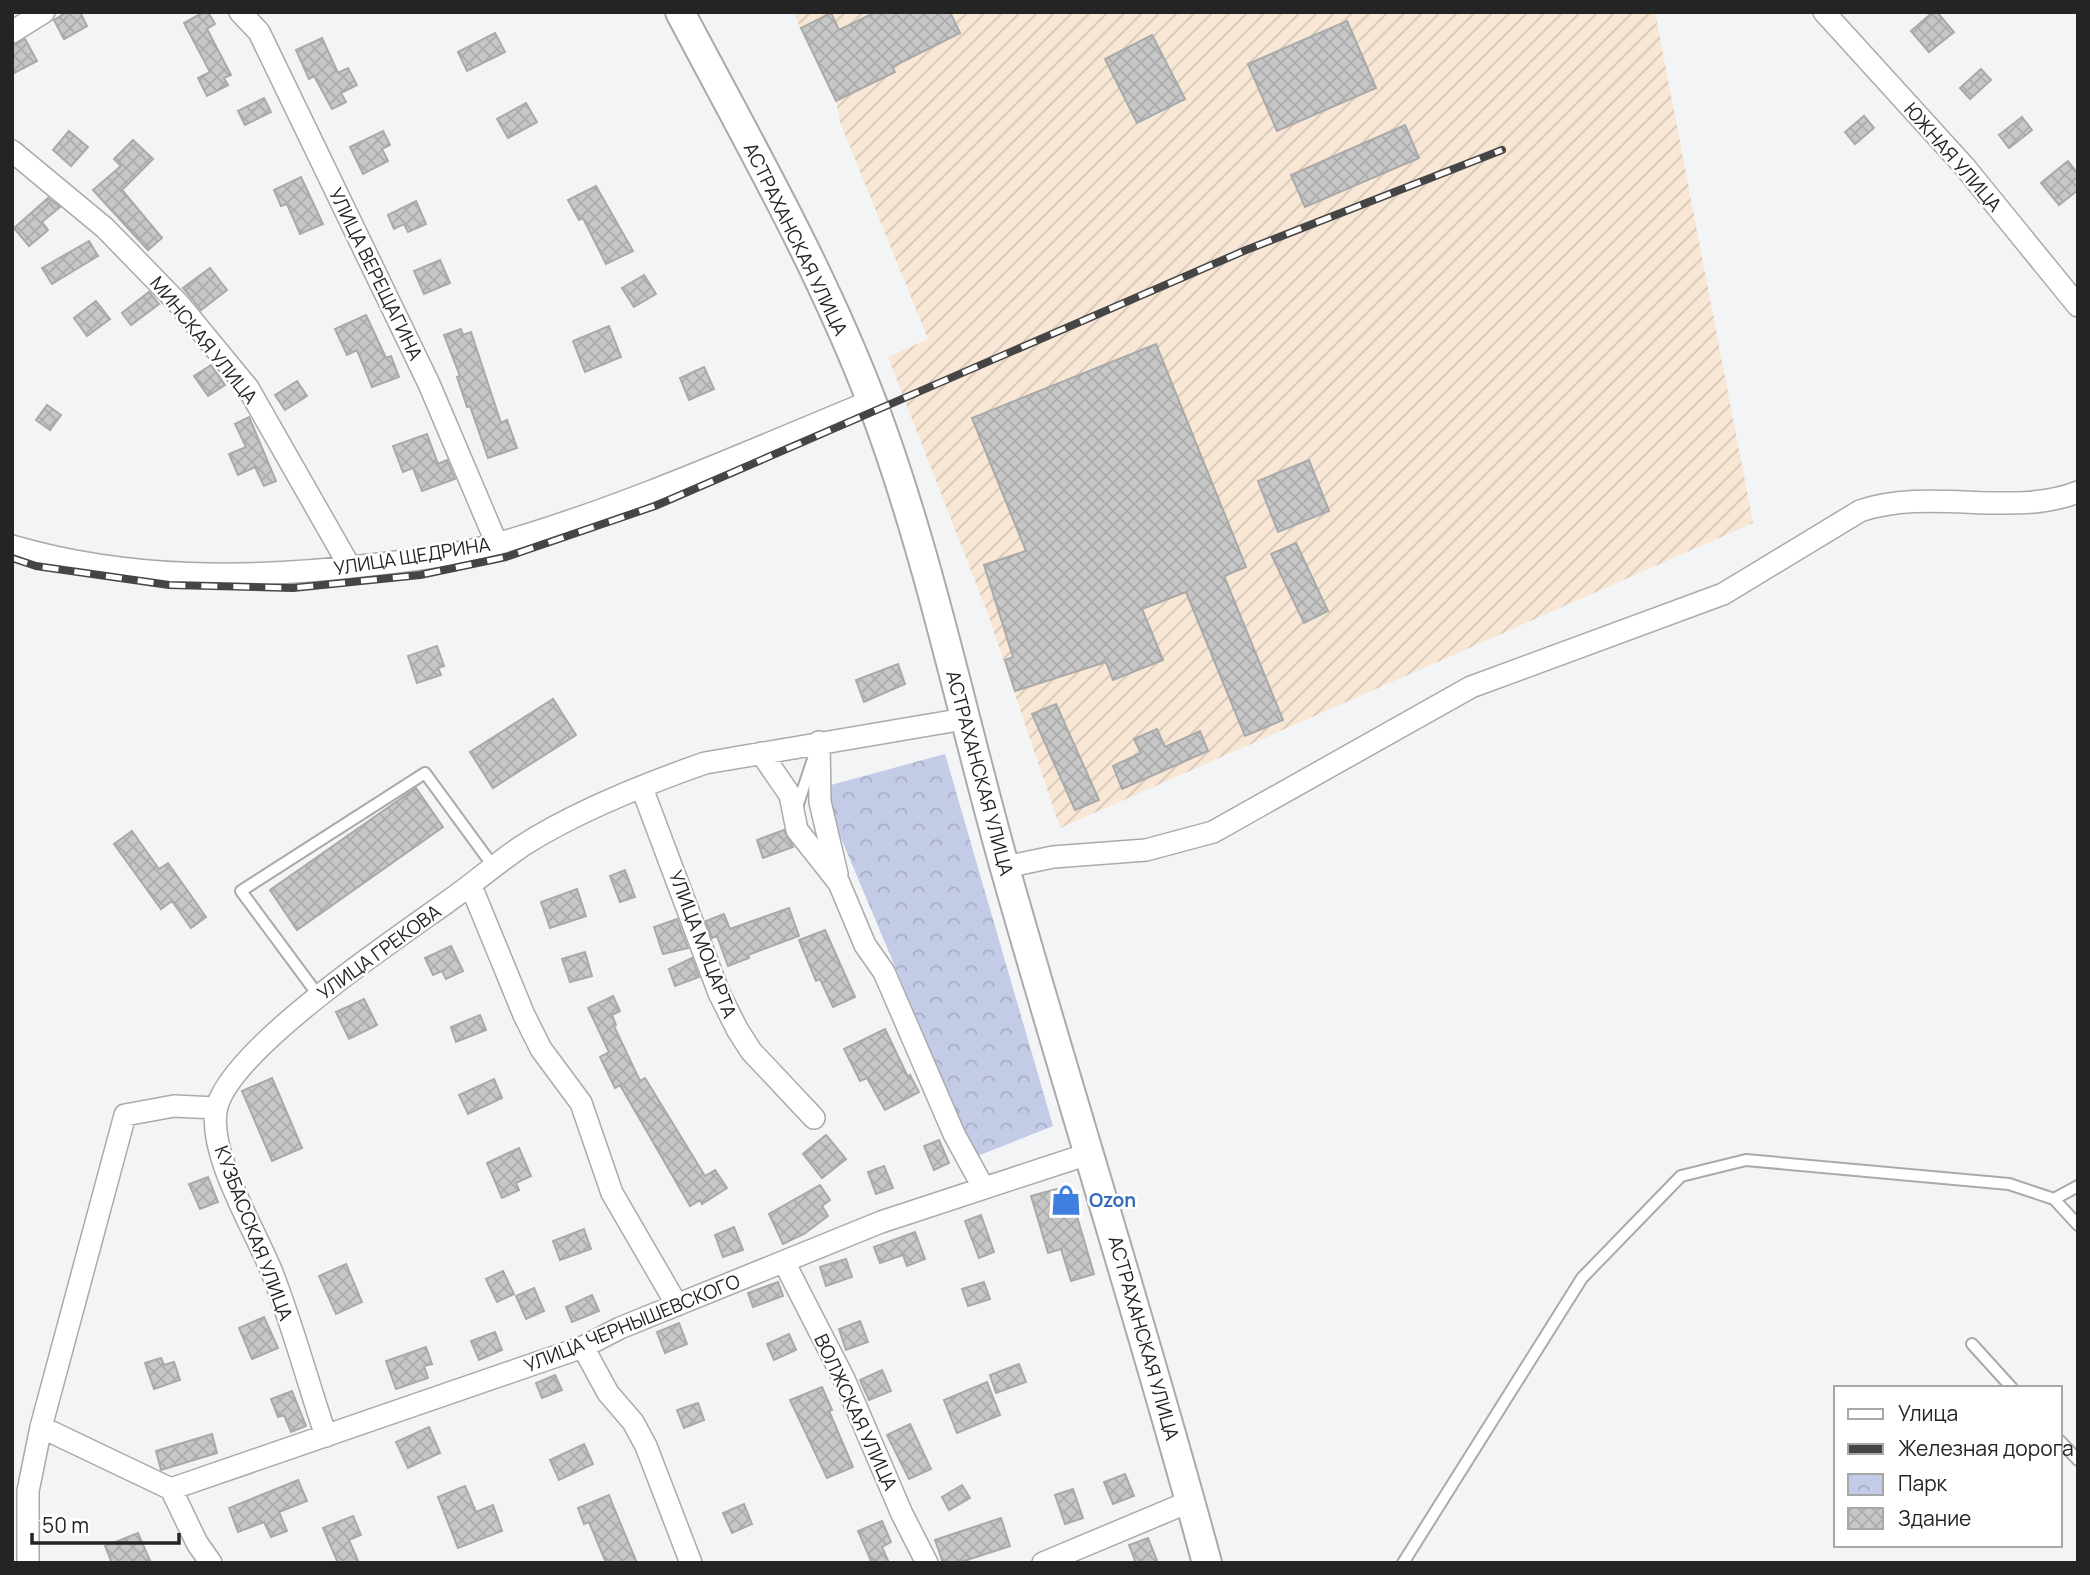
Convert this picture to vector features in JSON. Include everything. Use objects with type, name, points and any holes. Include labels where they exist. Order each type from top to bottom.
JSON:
[{"type":"main road","name":"АСТРАХАНСКАЯ УЛИЦА","points":[[681,13],[783,206],[871,401],[907,502],[1005,867],[1091,1153],[1208,1563]]},
{"type":"street","points":[[12,32],[44,12]]},
{"type":"street","name":"УЛИЦА ВЕРЕЩАГИНА","points":[[240,12],[258,32],[346,210],[429,384],[497,544]]},
{"type":"street","name":"ЮЖНАЯ УЛИЦА","points":[[1824,12],[1964,166],[2078,306]]},
{"type":"street","name":"МИНСКАЯ УЛИЦА","points":[[12,151],[105,228],[178,303],[248,388],[350,567]]},
{"type":"street","name":"УЛИЦА ЩЕДРИНА","points":[[12,547],[56,559],[113,569],[164,573],[251,574],[415,560],[497,544],[580,518],[871,401]]},
{"type":"street","points":[[1005,867],[1053,857],[1146,850],[1213,832],[1471,688],[1724,594],[1860,511],[1882,503],[2038,503],[2075,494]]},
{"type":"street","name":"УЛИЦА ГРЕКОВА","points":[[216,1108],[233,1080],[260,1047],[318,995],[471,886],[494,866],[553,829],[642,788],[705,763],[964,719]]},
{"type":"street","points":[[820,742],[820,802],[839,883],[865,945],[884,972],[954,1134],[983,1187]]},
{"type":"street","points":[[761,753],[790,795],[796,813],[797,830],[839,883]]},
{"type":"street","name":"УЛИЦА МОЦАРТА","points":[[642,788],[719,993],[737,1029],[751,1051],[814,1118]]},
{"type":"street","points":[[471,886],[524,1015],[541,1049],[582,1103],[612,1193],[677,1305]]},
{"type":"street","points":[[28,1563],[28,1491],[41,1427],[125,1115],[174,1106],[216,1108]]},
{"type":"street","name":"КУЗБАССКАЯ УЛИЦА","points":[[216,1108],[216,1124],[226,1167],[273,1275],[326,1436]]},
{"type":"street","name":"УЛИЦА ЧЕРНЫШЕВСКОГО","points":[[171,1489],[583,1347],[677,1305],[893,1218],[1091,1153]]},
{"type":"street","name":"ВОЛЖСКАЯ УЛИЦА","points":[[784,1262],[844,1379],[902,1514],[927,1563]]},
{"type":"street","points":[[583,1347],[608,1393],[633,1422],[646,1446],[691,1563]]},
{"type":"street","points":[[41,1427],[171,1489],[211,1563]]},
{"type":"street","points":[[1043,1563],[1191,1500]]},
{"type":"lane","points":[[796,813],[820,742]]},
{"type":"lane","points":[[318,995],[241,891],[425,773],[494,866]]},
{"type":"lane","points":[[1403,1563],[1583,1278],[1681,1176],[1746,1160],[2009,1184],[2054,1199],[2078,1224]]},
{"type":"lane","points":[[2054,1199],[2078,1186]]},
{"type":"lane","points":[[1972,1343],[2010,1386]]},
{"type":"lane","points":[[2062,1443],[2078,1460]]},
{"type":"shaded area","points":[[793,12],[1655,12],[1753,523],[1060,828],[989,617],[888,357],[928,339],[840,122],[836,101]]},
{"type":"green space","points":[[945,754],[1053,1126],[975,1157],[820,788]]},
{"type":"building","points":[[67,12],[80,12],[87,26],[64,39],[54,20]]},
{"type":"building","points":[[208,12],[215,24],[207,29],[231,75],[224,78],[228,85],[207,96],[198,78],[210,72],[184,23]]},
{"type":"building","points":[[876,12],[950,12],[960,33],[892,67],[895,72],[836,101],[801,28],[831,13],[839,30]]},
{"type":"building","points":[[1933,12],[1937,12],[1954,32],[1929,52],[1911,31]]},
{"type":"building","points":[[1347,21],[1376,88],[1277,131],[1248,64]]},
{"type":"building","points":[[495,33],[505,52],[467,71],[458,52]]},
{"type":"building","points":[[1152,35],[1185,99],[1137,123],[1105,59]]},
{"type":"building","points":[[322,38],[338,73],[348,68],[357,85],[341,93],[346,102],[332,109],[314,76],[309,79],[296,50]]},
{"type":"building","points":[[25,39],[37,61],[12,74],[12,46]]},
{"type":"building","points":[[1981,69],[1991,80],[1970,99],[1960,88]]},
{"type":"building","points":[[264,98],[271,112],[245,125],[238,111]]},
{"type":"building","points":[[526,103],[537,122],[508,138],[497,119]]},
{"type":"building","points":[[1864,116],[1874,128],[1855,144],[1845,132]]},
{"type":"building","points":[[2022,117],[2032,130],[2009,148],[1999,135]]},
{"type":"building","points":[[1405,125],[1419,158],[1305,207],[1291,175]]},
{"type":"building","points":[[69,131],[88,147],[71,166],[53,150]]},
{"type":"building","points":[[383,131],[390,145],[382,149],[388,161],[363,174],[350,147]]},
{"type":"building","points":[[133,140],[153,159],[122,190],[162,238],[148,250],[93,190],[121,166],[114,159]]},
{"type":"building","points":[[2068,161],[2078,174],[2078,190],[2059,205],[2041,183]]},
{"type":"building","points":[[301,177],[323,224],[300,234],[287,204],[281,206],[274,190]]},
{"type":"building","points":[[596,186],[633,251],[606,264],[583,218],[579,220],[568,200]]},
{"type":"building","points":[[48,198],[60,207],[42,222],[48,230],[29,246],[14,228]]},
{"type":"building","points":[[416,201],[426,224],[408,232],[404,224],[394,229],[388,215]]},
{"type":"building","points":[[89,241],[98,256],[52,284],[42,268]]},
{"type":"building","points":[[440,260],[450,283],[424,294],[414,271]]},
{"type":"building","points":[[210,268],[227,290],[201,310],[183,288]]},
{"type":"building","points":[[644,275],[656,294],[634,307],[622,288]]},
{"type":"building","points":[[149,292],[159,304],[131,325],[122,313]]},
{"type":"building","points":[[96,301],[110,319],[87,336],[74,318]]},
{"type":"building","points":[[366,315],[386,358],[391,356],[399,377],[372,387],[357,350],[347,355],[335,329]]},
{"type":"building","points":[[609,326],[621,357],[585,372],[573,341]]},
{"type":"building","points":[[461,329],[463,335],[471,332],[501,423],[507,420],[517,448],[488,458],[470,406],[467,407],[457,377],[460,376],[444,335]]},
{"type":"building","points":[[1156,344],[1246,567],[1224,576],[1283,720],[1245,736],[1186,592],[1142,609],[1163,660],[1113,680],[1106,662],[1015,691],[1005,660],[1013,657],[984,565],[1026,551],[972,418]]},
{"type":"building","points":[[211,365],[225,385],[208,396],[194,376]]},
{"type":"building","points":[[704,367],[714,389],[689,400],[680,378]]},
{"type":"building","points":[[297,381],[307,396],[285,410],[275,395]]},
{"type":"building","points":[[47,405],[61,415],[50,430],[36,420]]},
{"type":"building","points":[[249,417],[276,481],[264,486],[255,467],[238,475],[229,454],[246,447],[235,424]]},
{"type":"building","points":[[427,434],[438,464],[447,460],[455,479],[422,491],[413,468],[403,472],[393,446]]},
{"type":"building","points":[[1309,460],[1329,511],[1278,532],[1258,481]]},
{"type":"building","points":[[1296,543],[1328,611],[1304,623],[1271,554]]},
{"type":"building","points":[[437,646],[444,666],[438,668],[441,675],[417,683],[408,656]]},
{"type":"building","points":[[898,664],[905,684],[864,702],[856,680]]},
{"type":"building","points":[[553,699],[576,735],[493,788],[470,752]]},
{"type":"building","points":[[1056,704],[1099,800],[1075,810],[1032,714]]},
{"type":"building","points":[[1157,729],[1165,747],[1200,731],[1208,751],[1122,789],[1113,766],[1141,753],[1134,739]]},
{"type":"building","points":[[416,788],[443,827],[297,930],[270,890]]},
{"type":"building","points":[[784,830],[793,847],[763,858],[757,840]]},
{"type":"building","points":[[132,831],[159,869],[168,863],[206,917],[191,928],[172,901],[161,909],[114,844]]},
{"type":"building","points":[[625,870],[635,897],[620,902],[610,876]]},
{"type":"building","points":[[577,889],[586,916],[550,928],[541,902]]},
{"type":"building","points":[[789,908],[799,936],[748,955],[749,958],[728,966],[717,936],[712,938],[706,921],[724,914],[730,929]]},
{"type":"building","points":[[677,919],[688,948],[663,954],[654,927]]},
{"type":"building","points":[[825,930],[855,997],[833,1007],[820,979],[816,981],[799,940]]},
{"type":"building","points":[[451,946],[463,971],[446,979],[442,971],[433,975],[425,958]]},
{"type":"building","points":[[585,952],[592,976],[570,982],[562,959]]},
{"type":"building","points":[[692,958],[699,977],[675,986],[669,969]]},
{"type":"building","points":[[613,996],[620,1011],[612,1015],[616,1025],[614,1026],[640,1081],[645,1078],[705,1176],[715,1170],[727,1188],[702,1204],[700,1200],[690,1206],[620,1085],[615,1088],[600,1057],[609,1052],[588,1008]]},
{"type":"building","points":[[364,999],[377,1025],[349,1039],[336,1012]]},
{"type":"building","points":[[480,1015],[486,1030],[456,1042],[451,1027]]},
{"type":"building","points":[[885,1029],[908,1077],[910,1075],[919,1092],[885,1110],[867,1078],[860,1081],[844,1049]]},
{"type":"building","points":[[272,1078],[302,1148],[272,1161],[242,1091]]},
{"type":"building","points":[[494,1079],[502,1098],[468,1114],[459,1095]]},
{"type":"building","points":[[826,1135],[846,1159],[822,1178],[803,1154]]},
{"type":"building","points":[[939,1140],[949,1163],[934,1170],[924,1146]]},
{"type":"building","points":[[519,1148],[531,1176],[516,1183],[519,1190],[502,1198],[487,1163]]},
{"type":"building","points":[[884,1166],[893,1188],[876,1194],[868,1172]]},
{"type":"building","points":[[208,1177],[218,1202],[200,1209],[189,1184]]},
{"type":"building","points":[[820,1185],[830,1200],[822,1206],[828,1216],[804,1234],[783,1244],[769,1214]]},
{"type":"building","points":[[1068,1186],[1094,1274],[1071,1281],[1061,1249],[1048,1253],[1031,1196]]},
{"type":"building","points":[[981,1215],[994,1252],[979,1258],[965,1221]]},
{"type":"building","points":[[734,1227],[743,1250],[723,1257],[715,1235]]},
{"type":"building","points":[[584,1229],[591,1249],[560,1260],[553,1241]]},
{"type":"building","points":[[915,1232],[925,1259],[907,1266],[903,1255],[880,1263],[874,1247]]},
{"type":"building","points":[[846,1259],[852,1277],[826,1286],[820,1267]]},
{"type":"building","points":[[346,1264],[362,1302],[336,1314],[319,1276]]},
{"type":"building","points":[[503,1271],[514,1294],[497,1302],[486,1279]]},
{"type":"building","points":[[778,1282],[783,1296],[753,1307],[748,1293]]},
{"type":"building","points":[[984,1282],[990,1299],[968,1306],[962,1289]]},
{"type":"building","points":[[534,1288],[544,1311],[526,1319],[516,1296]]},
{"type":"building","points":[[592,1295],[599,1311],[572,1322],[566,1307]]},
{"type":"building","points":[[264,1317],[278,1348],[252,1359],[239,1328]]},
{"type":"building","points":[[860,1321],[868,1342],[846,1350],[839,1329]]},
{"type":"building","points":[[679,1323],[687,1344],[665,1353],[657,1332]]},
{"type":"building","points":[[495,1332],[502,1350],[479,1360],[471,1341]]},
{"type":"building","points":[[789,1334],[796,1350],[774,1360],[767,1344]]},
{"type":"building","points":[[426,1347],[432,1364],[424,1366],[428,1378],[396,1389],[386,1361]]},
{"type":"building","points":[[161,1358],[164,1365],[174,1362],[180,1380],[154,1389],[145,1363]]},
{"type":"building","points":[[1019,1364],[1026,1382],[996,1393],[990,1375]]},
{"type":"building","points":[[882,1370],[891,1391],[869,1400],[860,1380]]},
{"type":"building","points":[[555,1375],[562,1390],[542,1398],[536,1383]]},
{"type":"building","points":[[987,1382],[1000,1415],[957,1433],[944,1400]]},
{"type":"building","points":[[822,1387],[832,1410],[829,1411],[853,1467],[827,1478],[790,1400]]},
{"type":"building","points":[[292,1391],[306,1426],[291,1432],[284,1415],[278,1417],[271,1399]]},
{"type":"building","points":[[698,1403],[704,1420],[684,1428],[677,1410]]},
{"type":"building","points":[[910,1424],[931,1469],[909,1479],[887,1435]]},
{"type":"building","points":[[429,1427],[440,1453],[408,1468],[396,1442]]},
{"type":"building","points":[[212,1434],[217,1453],[161,1470],[156,1451]]},
{"type":"building","points":[[584,1444],[593,1464],[559,1480],[550,1460]]},
{"type":"building","points":[[1125,1474],[1134,1496],[1113,1504],[1104,1482]]},
{"type":"building","points":[[298,1480],[307,1501],[279,1512],[287,1531],[271,1537],[264,1522],[238,1532],[229,1508]]},
{"type":"building","points":[[962,1485],[970,1498],[949,1510],[942,1497]]},
{"type":"building","points":[[465,1486],[476,1512],[493,1505],[502,1531],[458,1548],[438,1497]]},
{"type":"building","points":[[1073,1489],[1083,1518],[1065,1524],[1055,1495]]},
{"type":"building","points":[[609,1495],[637,1563],[606,1563],[589,1522],[584,1524],[578,1508]]},
{"type":"building","points":[[744,1504],[752,1524],[732,1533],[723,1513]]},
{"type":"building","points":[[353,1516],[361,1535],[349,1540],[359,1563],[338,1563],[323,1528]]},
{"type":"building","points":[[1001,1518],[1010,1546],[958,1563],[943,1563],[935,1540]]},
{"type":"building","points":[[882,1521],[891,1542],[882,1547],[889,1563],[872,1563],[858,1531]]},
{"type":"building","points":[[138,1533],[151,1563],[112,1563],[105,1546]]},
{"type":"building","points":[[1148,1538],[1158,1563],[1136,1563],[1129,1545]]},
{"type":"railway","points":[[12,558],[36,566],[169,585],[293,588],[420,575],[506,557],[655,506],[1246,250],[1502,150]]},
{"type":"place","name":"Ozon","points":[[1066,1200]]}]
